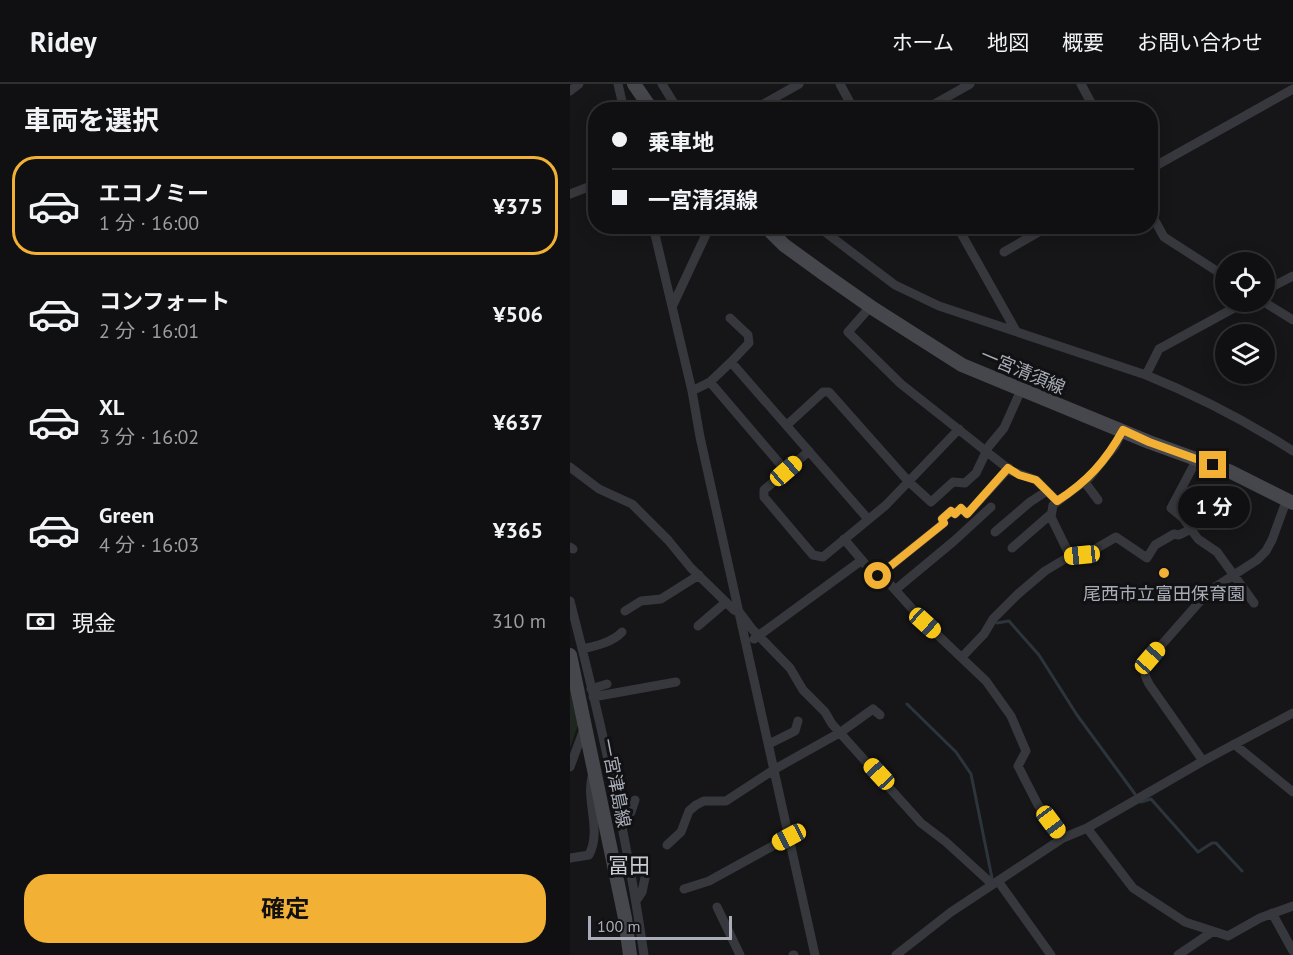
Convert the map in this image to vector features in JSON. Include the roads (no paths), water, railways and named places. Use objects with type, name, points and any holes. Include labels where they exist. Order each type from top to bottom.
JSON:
[{"type":"main road","points":[[634,84],[646,102]]},
{"type":"main road","name":"一宮清須線","points":[[773,234],[784,245],[871,306],[962,364],[1149,442],[1229,471],[1291,497]]},
{"type":"main road","name":"一宮津島線","points":[[576,652],[586,724],[625,918],[630,955]]},
{"type":"street","points":[[570,91],[579,84]]},
{"type":"street","points":[[618,84],[622,102]]},
{"type":"street","points":[[662,84],[673,102]]},
{"type":"street","points":[[767,102],[799,84]]},
{"type":"street","points":[[840,84],[850,102]]},
{"type":"street","points":[[938,102],[970,84]]},
{"type":"street","points":[[1081,84],[1091,102]]},
{"type":"street","points":[[1158,165],[1293,89]]},
{"type":"street","points":[[570,194],[588,187]]},
{"type":"street","points":[[1158,226],[1164,237],[1215,270]]},
{"type":"street","points":[[655,234],[692,391],[700,437],[776,770],[815,955]]},
{"type":"street","points":[[672,307],[707,234]]},
{"type":"street","points":[[828,234],[895,285],[939,306],[1146,375],[1219,407],[1293,451]]},
{"type":"street","points":[[961,234],[1016,331]]},
{"type":"street","points":[[1004,252],[1035,234]]},
{"type":"street","points":[[1275,285],[1293,276]]},
{"type":"street","points":[[871,306],[848,332],[901,384],[1008,468],[1019,475],[1036,480],[1057,501]]},
{"type":"street","points":[[1275,309],[1293,320]]},
{"type":"street","points":[[1146,375],[1159,349],[1227,312]]},
{"type":"street","points":[[692,391],[710,382],[749,343],[748,335],[730,318]]},
{"type":"street","points":[[731,362],[868,519]]},
{"type":"street","points":[[710,382],[786,471]]},
{"type":"street","points":[[787,425],[823,392],[829,392],[908,481],[931,502],[953,482],[969,481],[976,473],[986,451],[1004,428],[1021,390]]},
{"type":"street","points":[[809,451],[764,490],[764,497],[813,555],[823,556],[886,505],[959,429]]},
{"type":"street","points":[[1012,548],[1051,514],[1053,505],[1057,501],[1084,481],[1104,461],[1123,430]]},
{"type":"street","points":[[1197,459],[1172,508],[1183,518],[1198,539],[1216,552],[1254,603]]},
{"type":"street","points":[[570,468],[599,489],[632,504],[699,575],[726,602],[740,612],[759,636],[790,668],[803,690],[825,712],[832,724],[921,823],[995,883],[1051,955]]},
{"type":"street","points":[[878,576],[944,523],[942,519],[951,511],[955,514],[961,508],[967,514],[1008,468]]},
{"type":"street","points":[[1084,481],[1098,500]]},
{"type":"street","points":[[995,532],[1030,502],[1047,491]]},
{"type":"street","points":[[1203,760],[1149,684],[1143,668],[1209,591],[1257,560],[1266,551],[1291,497]]},
{"type":"street","points":[[895,590],[991,507]]},
{"type":"street","points":[[1051,514],[1070,556]]},
{"type":"street","points":[[962,657],[984,634],[993,619],[1018,594],[1045,571],[1070,556],[1092,551],[1116,537],[1147,558],[1155,545],[1174,534],[1179,535],[1191,529]]},
{"type":"street","points":[[844,539],[862,560],[986,681],[1011,716],[1026,751],[1018,766],[1038,805],[1063,838]]},
{"type":"street","points":[[747,644],[862,560]]},
{"type":"street","points":[[625,611],[641,601],[661,599],[699,575]]},
{"type":"street","points":[[570,601],[576,652],[592,693],[619,815],[644,955]]},
{"type":"street","points":[[698,627],[726,602]]},
{"type":"street","points":[[576,652],[597,646],[620,636],[622,632]]},
{"type":"street","points":[[592,693],[676,682]]},
{"type":"street","points":[[592,693],[607,684]]},
{"type":"street","points":[[667,845],[681,832],[689,811],[696,805],[704,801],[726,801],[841,732],[873,709],[880,715]]},
{"type":"street","points":[[896,955],[951,912],[1063,838],[1087,828],[1203,760],[1293,713]]},
{"type":"street","points":[[769,744],[795,731],[798,721]]},
{"type":"street","points":[[570,767],[586,724]]},
{"type":"street","points":[[1234,744],[1293,792]]},
{"type":"street","points":[[570,858],[589,855],[593,847],[594,814],[589,782],[595,768]]},
{"type":"street","points":[[619,815],[631,812],[635,800]]},
{"type":"street","points":[[1087,828],[1133,888],[1185,922],[1228,936],[1272,913],[1293,906]]},
{"type":"street","points":[[684,890],[709,881],[789,837]]},
{"type":"street","points":[[636,902],[642,891],[646,873]]},
{"type":"street","points":[[717,907],[740,955]]},
{"type":"street","points":[[1272,913],[1293,951]]},
{"type":"street","points":[[1178,955],[1212,932]]},
{"type":"waterway","points":[[997,623],[1009,621],[1039,655],[1077,715],[1135,794]]},
{"type":"waterway","points":[[907,704],[956,752],[971,774],[992,878]]},
{"type":"waterway","points":[[1141,802],[1151,799],[1198,852],[1216,843],[1242,871]]},
{"type":"place","name":"尾西市立富田保育園","points":[[1164,573]]},
{"type":"district","name":"冨田","points":[[629,865]]}]
